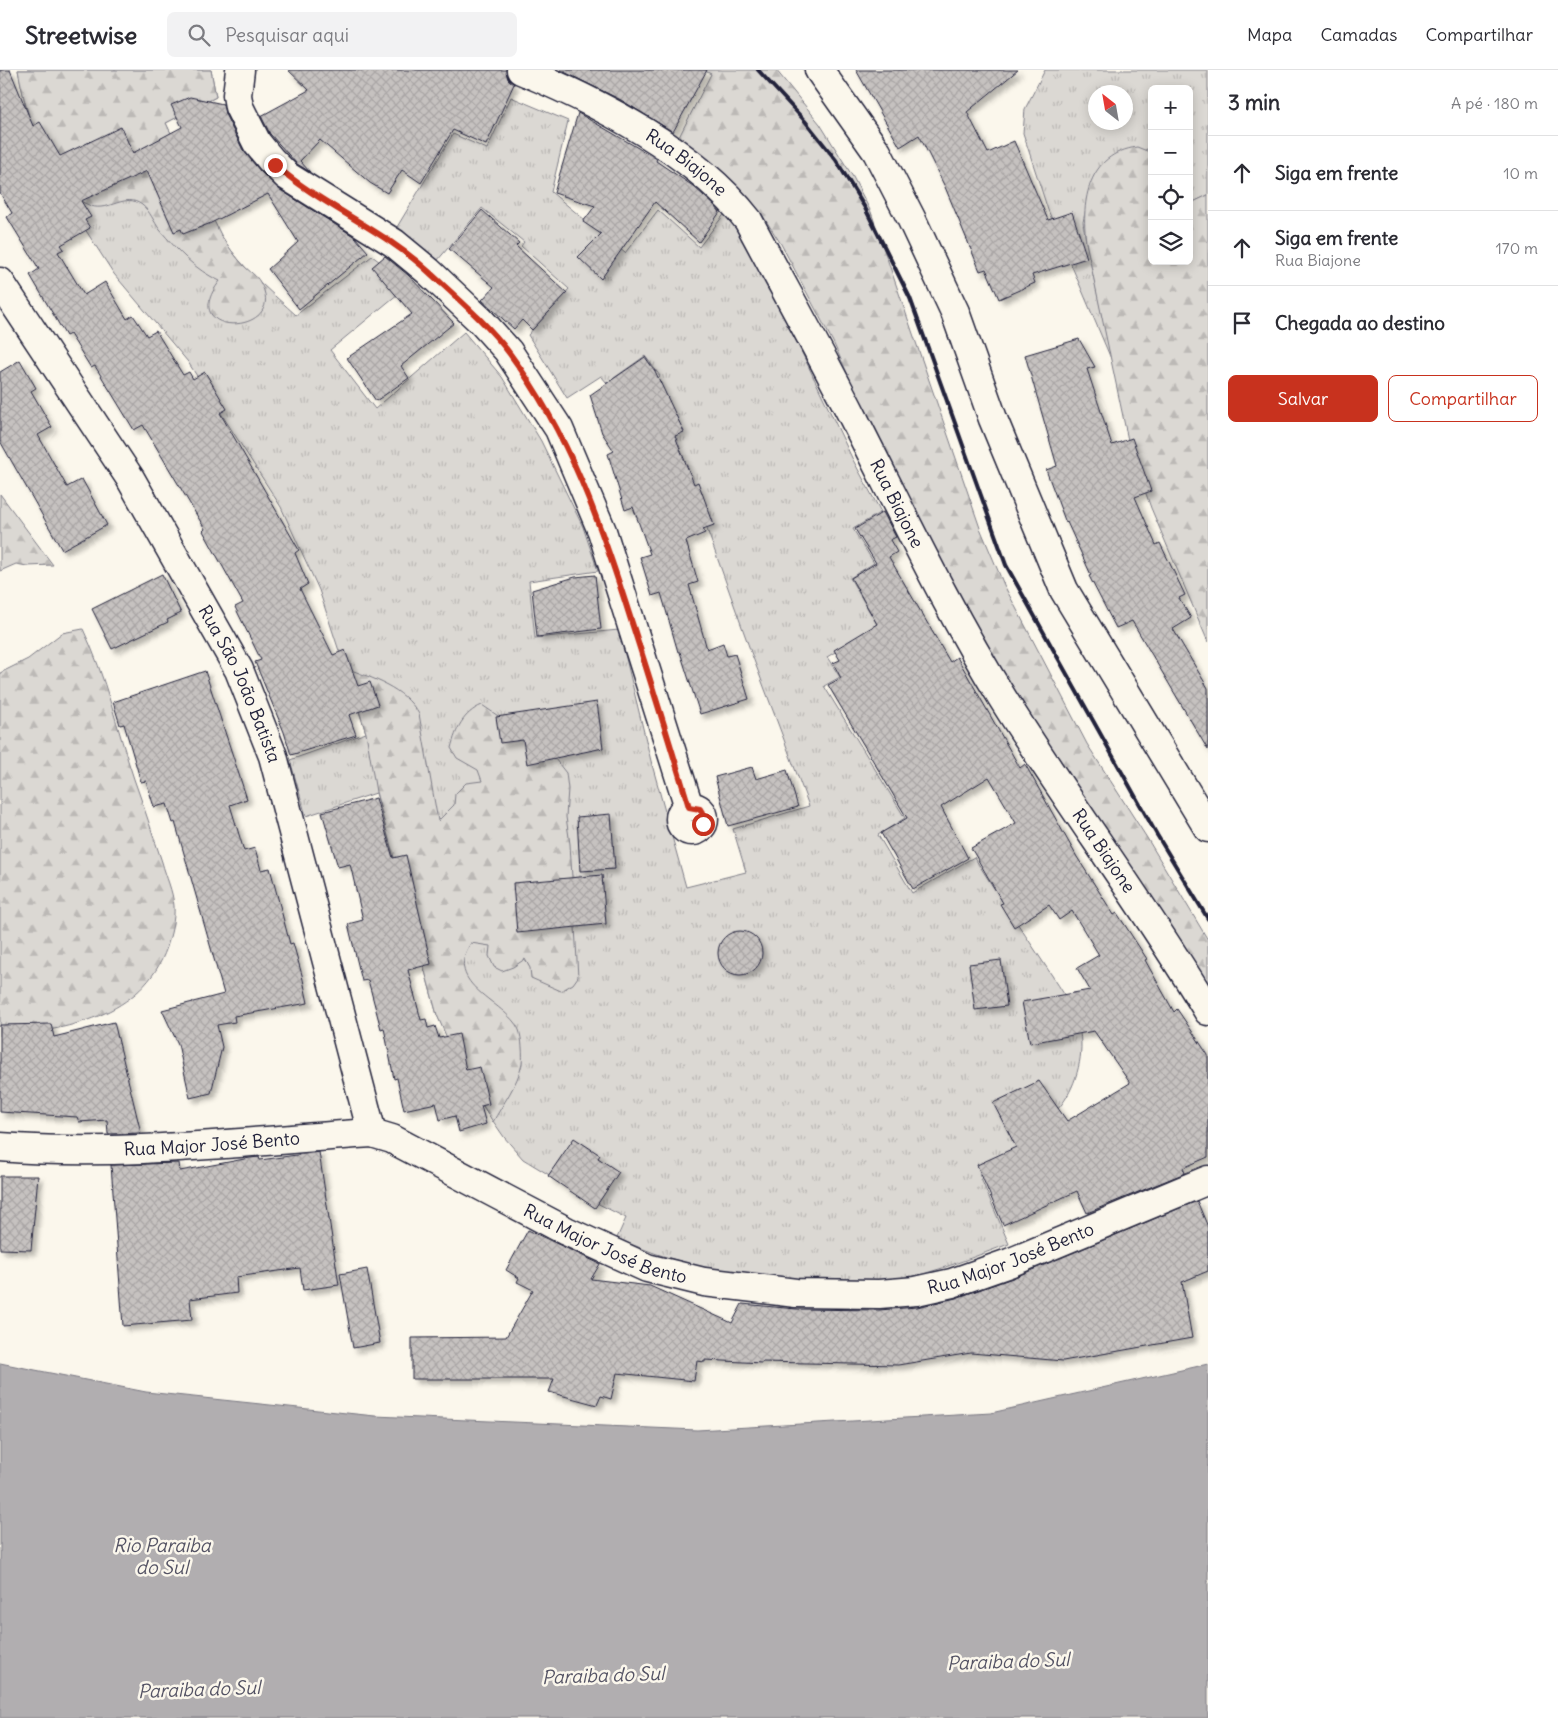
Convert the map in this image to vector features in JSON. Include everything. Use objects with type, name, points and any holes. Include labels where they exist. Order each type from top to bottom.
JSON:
[{"type":"street","points":[[240,70],[237,95],[239,107],[257,144],[271,160],[287,176],[394,243],[428,270],[481,321],[508,352],[559,430],[602,531],[689,807]]},
{"type":"street","name":"Rua Biajone","points":[[521,70],[589,100],[637,128],[697,170],[729,198],[748,220],[853,416],[953,614],[1008,707],[1070,804],[1172,952],[1208,1011]]},
{"type":"street","points":[[819,70],[877,152],[912,218],[955,312],[993,419],[1064,590],[1208,828]]},
{"type":"street","name":"Rua São João Batista","points":[[0,282],[130,478],[239,670],[274,756],[372,1133]]},
{"type":"street","name":"Rua Major José Bento","points":[[0,1147],[57,1151],[123,1150],[372,1133],[392,1139],[566,1231],[647,1268],[704,1282],[796,1294],[916,1292],[952,1284],[1009,1263],[1208,1180]]},
{"type":"green space","points":[[18,70],[211,70],[216,97],[166,123],[195,188],[212,220],[231,250],[246,267],[296,315],[372,256],[410,284],[330,350],[375,409],[464,332],[502,377],[541,441],[583,527],[598,571],[529,581],[535,638],[619,630],[651,761],[686,887],[746,872],[733,829],[809,806],[752,655],[654,381],[660,376],[645,356],[607,383],[601,376],[567,398],[528,335],[569,289],[521,246],[524,242],[482,208],[437,261],[397,227],[453,134],[487,149],[511,97],[568,121],[551,192],[625,253],[658,210],[699,247],[726,212],[754,252],[853,460],[881,512],[853,529],[874,563],[850,578],[878,626],[827,657],[840,677],[824,686],[905,818],[878,835],[912,893],[974,857],[1064,994],[1073,1010],[1079,1028],[1081,1047],[1076,1077],[1062,1104],[1034,1133],[979,1174],[1009,1244],[939,1269],[896,1279],[810,1281],[725,1272],[670,1258],[617,1238],[626,1218],[589,1199],[523,1159],[504,1137],[475,1095],[437,1015],[376,793],[306,816],[290,760],[366,733],[319,590],[281,507],[188,362],[114,274],[70,206],[28,117]]},
{"type":"green space","points":[[18,70],[211,70],[216,97],[166,123],[221,235],[244,266],[260,282],[266,300],[261,313],[249,321],[234,324],[220,321],[211,314],[210,300],[220,281],[195,266],[180,252],[160,230],[145,207],[136,202],[129,201],[104,207],[91,206],[76,198],[62,184],[50,167],[41,148],[26,106]]},
{"type":"green space","points":[[703,70],[776,70],[820,124],[853,177],[871,212],[980,528],[1004,585],[1087,744],[1147,838],[1208,940],[1208,990],[1170,925],[1064,773],[980,642],[864,410],[833,342],[781,244],[761,213],[742,192],[701,154],[679,137],[711,74]]},
{"type":"green space","points":[[1045,70],[1208,70],[1208,195],[1193,202],[1193,85],[1148,85],[1148,150],[1092,180],[1083,222],[1112,361],[1048,210],[1023,133],[1025,109]]},
{"type":"green space","points":[[1137,147],[1148,151],[1148,265],[1193,265],[1193,202],[1208,195],[1208,642],[1151,508],[1129,445],[1086,242],[1085,210],[1091,181],[1098,169],[1108,159],[1121,151]]},
{"type":"green space","points":[[0,494],[53,565],[27,566],[16,564],[0,571]]},
{"type":"green space","points":[[83,629],[105,684],[171,889],[174,906],[172,927],[167,947],[156,971],[140,990],[120,1005],[99,1016],[75,1024],[25,1034],[0,1036],[0,673],[28,659],[62,633]]},
{"type":"green space","points":[[346,668],[377,680],[396,690],[405,697],[419,714],[438,821],[454,805],[455,794],[466,783],[482,781],[478,770],[457,758],[451,748],[461,722],[470,712],[482,705],[548,750],[566,773],[568,789],[566,817],[570,844],[578,977],[573,984],[561,991],[531,978],[530,968],[525,959],[513,967],[502,971],[494,967],[489,956],[490,946],[471,943],[464,958],[464,971],[470,982],[512,1019],[519,1030],[521,1038],[522,1064],[520,1072],[493,1122],[460,1068],[437,1015],[376,792],[366,733]]},
{"type":"water","name":"Rio Paraiba do Sul","points":[[0,1363],[146,1392],[375,1416],[697,1430],[991,1413],[1208,1364],[1208,1718],[0,1718]]},
{"type":"building","points":[[0,70],[10,70],[33,126],[40,122],[60,156],[121,127],[133,153],[182,127],[171,105],[190,97],[223,104],[225,114],[243,150],[260,171],[279,189],[355,237],[368,252],[299,309],[268,269],[298,242],[268,194],[211,223],[183,234],[181,229],[174,232],[147,171],[81,201],[91,217],[85,220],[90,228],[61,245],[64,249],[58,252],[84,295],[105,282],[127,319],[133,315],[147,336],[156,331],[183,375],[189,372],[193,379],[205,372],[227,409],[220,413],[299,550],[295,553],[308,584],[300,589],[333,655],[345,650],[358,686],[370,682],[378,705],[349,715],[356,735],[291,755],[284,732],[255,662],[261,660],[235,607],[243,603],[203,531],[205,529],[143,425],[134,430],[95,366],[91,368],[70,334],[66,336],[30,275],[39,269],[7,217],[12,213],[0,193]]},
{"type":"building","points":[[288,70],[506,70],[508,79],[514,84],[486,145],[453,130],[421,183],[402,170],[387,193],[370,183],[320,140],[300,161],[310,172],[297,164],[270,134],[261,116],[309,90]]},
{"type":"building","points":[[560,70],[707,70],[673,132],[621,100]]},
{"type":"building","points":[[856,70],[1018,70],[967,112],[988,153],[1014,141],[1048,220],[1072,212],[1087,258],[1032,275],[1035,283],[999,299],[986,269],[980,271],[945,187],[919,135],[900,147]]},
{"type":"building","points":[[578,113],[657,159],[656,161],[693,186],[715,206],[720,212],[699,242],[655,202],[601,279],[578,257],[601,234],[583,222],[595,206],[554,193]]},
{"type":"building","points":[[482,210],[519,243],[516,246],[567,293],[532,330],[522,320],[514,329],[482,300],[494,287],[449,249]]},
{"type":"building","points":[[385,256],[408,275],[454,323],[401,366],[409,378],[376,401],[347,358],[412,314],[372,267]]},
{"type":"building","points":[[1079,339],[1095,367],[1087,369],[1112,445],[1132,438],[1151,491],[1135,497],[1156,545],[1160,543],[1185,595],[1179,598],[1191,618],[1173,629],[1208,688],[1208,750],[1132,621],[1116,628],[1089,576],[1091,575],[1066,523],[1046,470],[1057,466],[1025,355]]},
{"type":"building","points":[[645,357],[655,371],[684,432],[675,436],[694,484],[698,482],[714,525],[703,529],[705,533],[686,541],[698,582],[689,585],[707,649],[723,643],[727,656],[735,654],[749,699],[700,714],[680,652],[678,652],[661,593],[652,596],[640,557],[650,554],[633,507],[625,510],[608,454],[614,451],[602,433],[590,395]]},
{"type":"building","points":[[20,360],[36,388],[31,391],[52,427],[38,435],[67,487],[82,479],[107,525],[62,550],[0,441],[0,372]]},
{"type":"building","points":[[883,512],[896,537],[890,540],[897,552],[889,557],[950,662],[957,657],[1020,768],[1025,764],[1077,857],[1114,915],[1117,913],[1147,959],[1145,960],[1174,1012],[1177,1009],[1208,1055],[1208,1157],[1183,1168],[1185,1173],[1087,1213],[1077,1191],[1003,1225],[977,1165],[1016,1147],[993,1103],[1039,1081],[1067,1121],[1130,1083],[1094,1031],[1030,1043],[1022,1002],[1090,990],[1077,968],[1099,955],[1072,911],[1059,920],[1049,905],[1014,927],[1000,904],[1003,903],[971,848],[1016,823],[989,777],[941,807],[968,858],[913,889],[881,833],[907,818],[828,685],[841,678],[833,663],[840,660],[834,650],[877,624],[851,578],[876,563],[855,529]]},
{"type":"building","points":[[162,574],[181,613],[167,620],[168,622],[112,649],[92,609]]},
{"type":"building","points":[[595,575],[601,629],[537,637],[532,590],[575,577]]},
{"type":"building","points":[[205,671],[247,799],[230,805],[244,851],[255,848],[261,870],[270,868],[290,944],[293,943],[308,1003],[234,1016],[235,1022],[217,1025],[222,1047],[211,1093],[190,1098],[178,1044],[162,1010],[224,994],[175,822],[173,823],[167,804],[154,807],[146,781],[141,782],[124,724],[120,725],[113,702]]},
{"type":"building","points":[[597,702],[603,748],[527,764],[523,740],[500,743],[496,717]]},
{"type":"building","points":[[752,767],[756,779],[787,770],[798,807],[728,826],[715,777]]},
{"type":"building","points":[[376,798],[393,858],[406,855],[431,964],[408,970],[421,1020],[426,1019],[428,1028],[435,1026],[439,1038],[459,1034],[466,1070],[480,1067],[489,1104],[481,1106],[486,1124],[459,1132],[455,1116],[440,1120],[436,1103],[404,1110],[397,1078],[394,1079],[384,1028],[381,1029],[368,980],[362,981],[348,924],[363,920],[350,864],[338,867],[322,812]]},
{"type":"building","points":[[611,814],[615,869],[580,871],[577,817]]},
{"type":"building","points":[[602,875],[606,924],[517,933],[513,883]]},
{"type":"building","points":[[740,931],[752,935],[758,941],[762,953],[758,965],[752,971],[740,975],[728,971],[722,965],[718,953],[722,941],[728,935]]},
{"type":"building","points":[[1001,960],[1007,1006],[975,1010],[969,964]]},
{"type":"building","points":[[114,1022],[141,1133],[108,1134],[107,1120],[79,1122],[77,1117],[0,1112],[0,1025],[51,1024],[54,1037]]},
{"type":"building","points":[[574,1138],[600,1155],[598,1158],[619,1172],[595,1208],[548,1176]]},
{"type":"building","points":[[319,1152],[339,1285],[303,1290],[300,1268],[236,1277],[237,1293],[190,1299],[192,1320],[123,1326],[111,1165],[179,1163],[180,1171],[250,1158],[259,1157],[260,1160]]},
{"type":"building","points":[[0,1176],[38,1176],[31,1250],[0,1249]]},
{"type":"building","points":[[1197,1201],[1208,1227],[1208,1271],[1182,1282],[1192,1338],[1063,1361],[971,1353],[898,1365],[762,1363],[705,1360],[705,1362],[697,1361],[694,1381],[617,1373],[611,1399],[601,1396],[597,1405],[549,1392],[554,1379],[412,1379],[412,1338],[506,1337],[533,1290],[517,1282],[519,1278],[506,1270],[528,1230],[600,1264],[591,1279],[650,1286],[732,1323],[742,1304],[796,1309],[879,1310],[917,1307],[956,1298],[1015,1277]]},
{"type":"building","points":[[367,1269],[380,1343],[353,1348],[340,1274]]},
{"type":"railway","points":[[758,70],[805,121],[836,160],[865,208],[910,298],[1006,565],[1157,835],[1208,919]]},
{"type":"route","points":[[275,165],[287,176],[394,243],[428,270],[481,321],[508,352],[530,382],[559,430],[581,477],[619,582],[689,807],[692,806],[700,809],[704,816],[703,824]]},
{"type":"water label","name":"Paraiba do Sul","points":[[1008,1661]]},
{"type":"water label","name":"Paraiba do Sul","points":[[603,1675]]},
{"type":"water label","name":"Paraiba do Sul","points":[[199,1689]]}]
